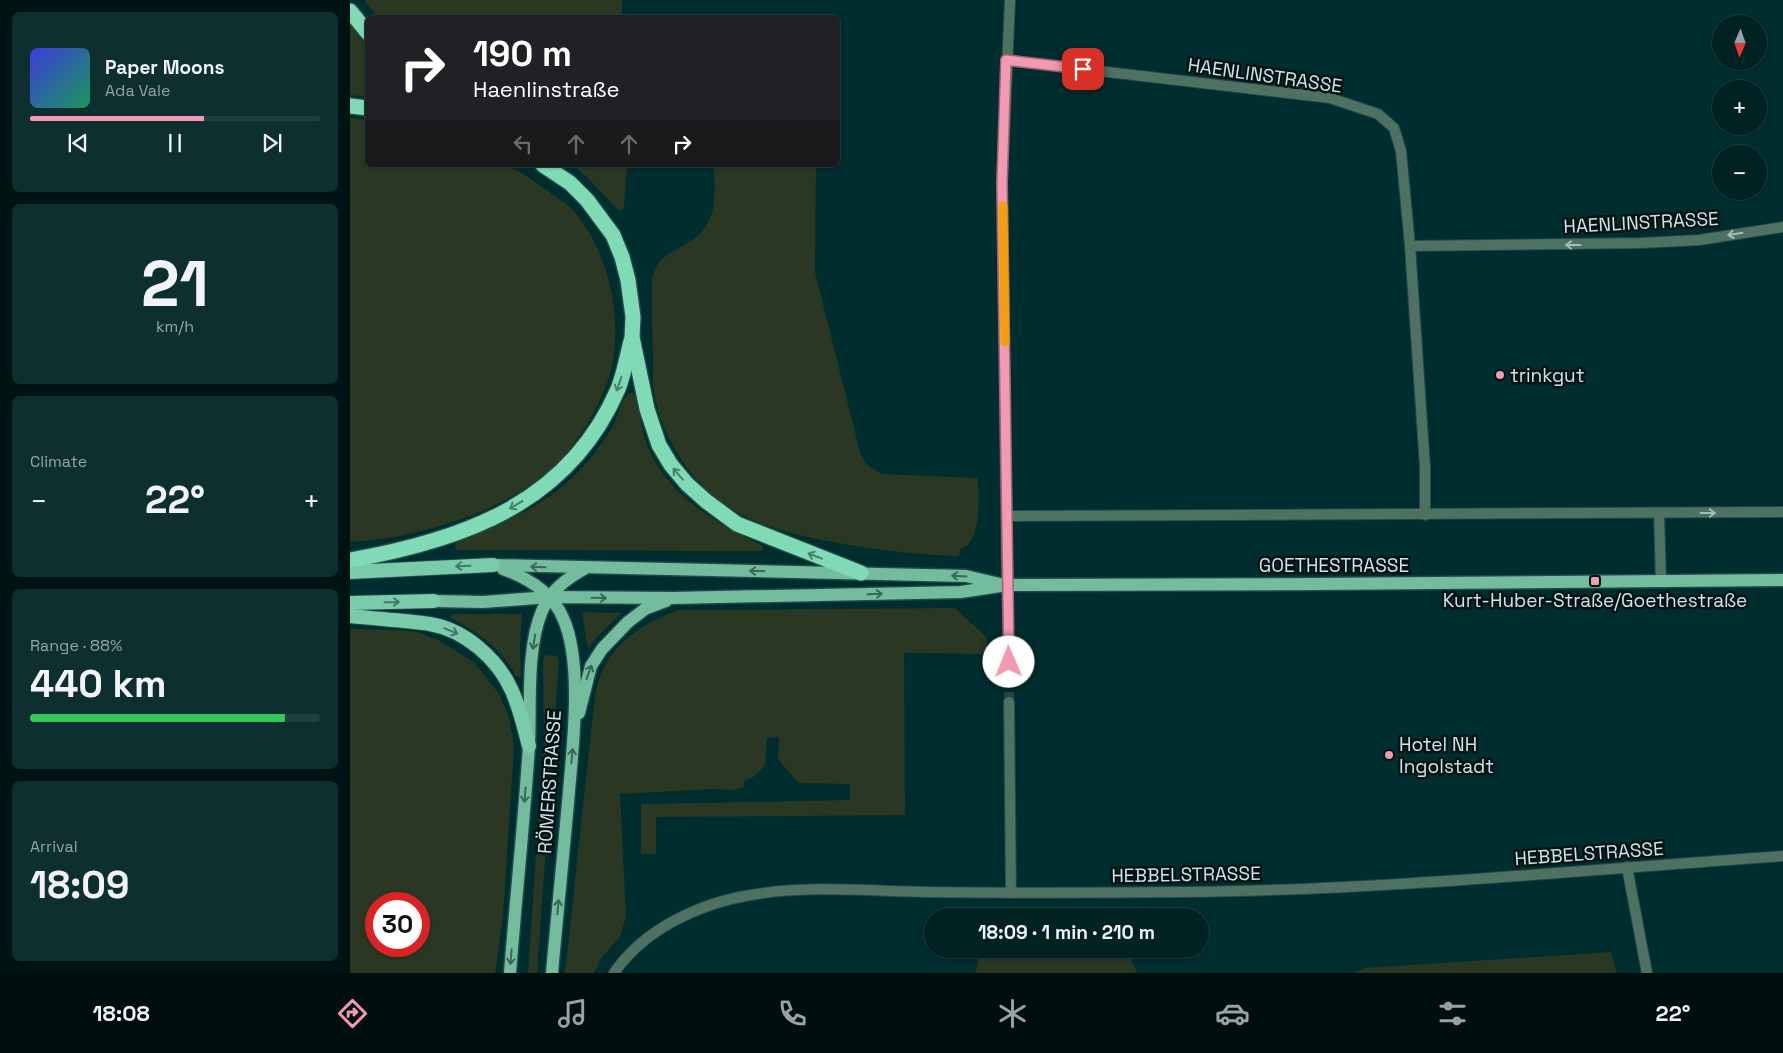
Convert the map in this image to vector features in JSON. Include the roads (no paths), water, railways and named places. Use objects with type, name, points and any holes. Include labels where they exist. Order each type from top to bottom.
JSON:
[{"type":"highway","points":[[350,11],[365,29]]},
{"type":"highway","points":[[350,106],[365,108]]},
{"type":"highway","points":[[546,167],[570,183],[588,200],[612,235],[622,257],[628,280],[632,337],[647,409],[656,438],[670,465],[706,501],[737,524],[861,574]]},
{"type":"highway","points":[[350,560],[388,553],[448,537],[508,510],[533,495],[558,475],[594,434],[619,387],[632,337]]},
{"type":"highway","points":[[350,572],[493,565]]},
{"type":"highway","points":[[350,603],[434,601]]},
{"type":"highway","points":[[350,616],[431,624],[461,636],[483,652],[501,672],[512,690],[521,713],[529,746]]},
{"type":"main road","points":[[493,565],[966,576],[1007,586]]},
{"type":"main road","name":"RÖMERSTRASSE","points":[[493,565],[519,575],[538,586],[550,597],[564,619],[572,653],[574,670],[574,736],[552,973]]},
{"type":"main road","name":"RÖMERSTRASSE","points":[[510,973],[529,746],[533,643],[542,610],[550,597],[559,585],[584,568]]},
{"type":"main road","name":"GOETHESTRASSE","points":[[1007,586],[1783,580]]},
{"type":"main road","points":[[434,601],[483,602],[550,597],[673,598],[960,592],[1007,586]]},
{"type":"main road","points":[[574,736],[586,681],[591,666],[602,649],[628,622],[645,609],[673,598]]},
{"type":"street","points":[[1009,662],[1002,183],[1010,0]]},
{"type":"street","name":"HAENLINSTRASSE","points":[[1006,60],[1330,98],[1378,114],[1394,128],[1401,151],[1410,246],[1425,467],[1425,515]]},
{"type":"street","name":"HAENLINSTRASSE","points":[[1410,246],[1640,243],[1699,240],[1783,227]]},
{"type":"street","points":[[1006,516],[1783,512]]},
{"type":"street","points":[[1659,513],[1661,581]]},
{"type":"street","points":[[1009,702],[1011,894]]},
{"type":"street","name":"HEBBELSTRASSE","points":[[614,973],[621,962],[639,945],[664,927],[687,915],[717,903],[750,895],[789,890],[1011,894],[1221,892],[1439,882],[1783,856]]},
{"type":"street","points":[[1626,867],[1647,973]]},
{"type":"tunnel","points":[[1009,662],[1009,702]]},
{"type":"place","name":"trinkgut","points":[[1500,375]]},
{"type":"place","name":"Kurt-Huber-Straße/Goethestraße","points":[[1595,581]]},
{"type":"place","name":"Hotel NH Ingolstadt","points":[[1389,755]]}]
